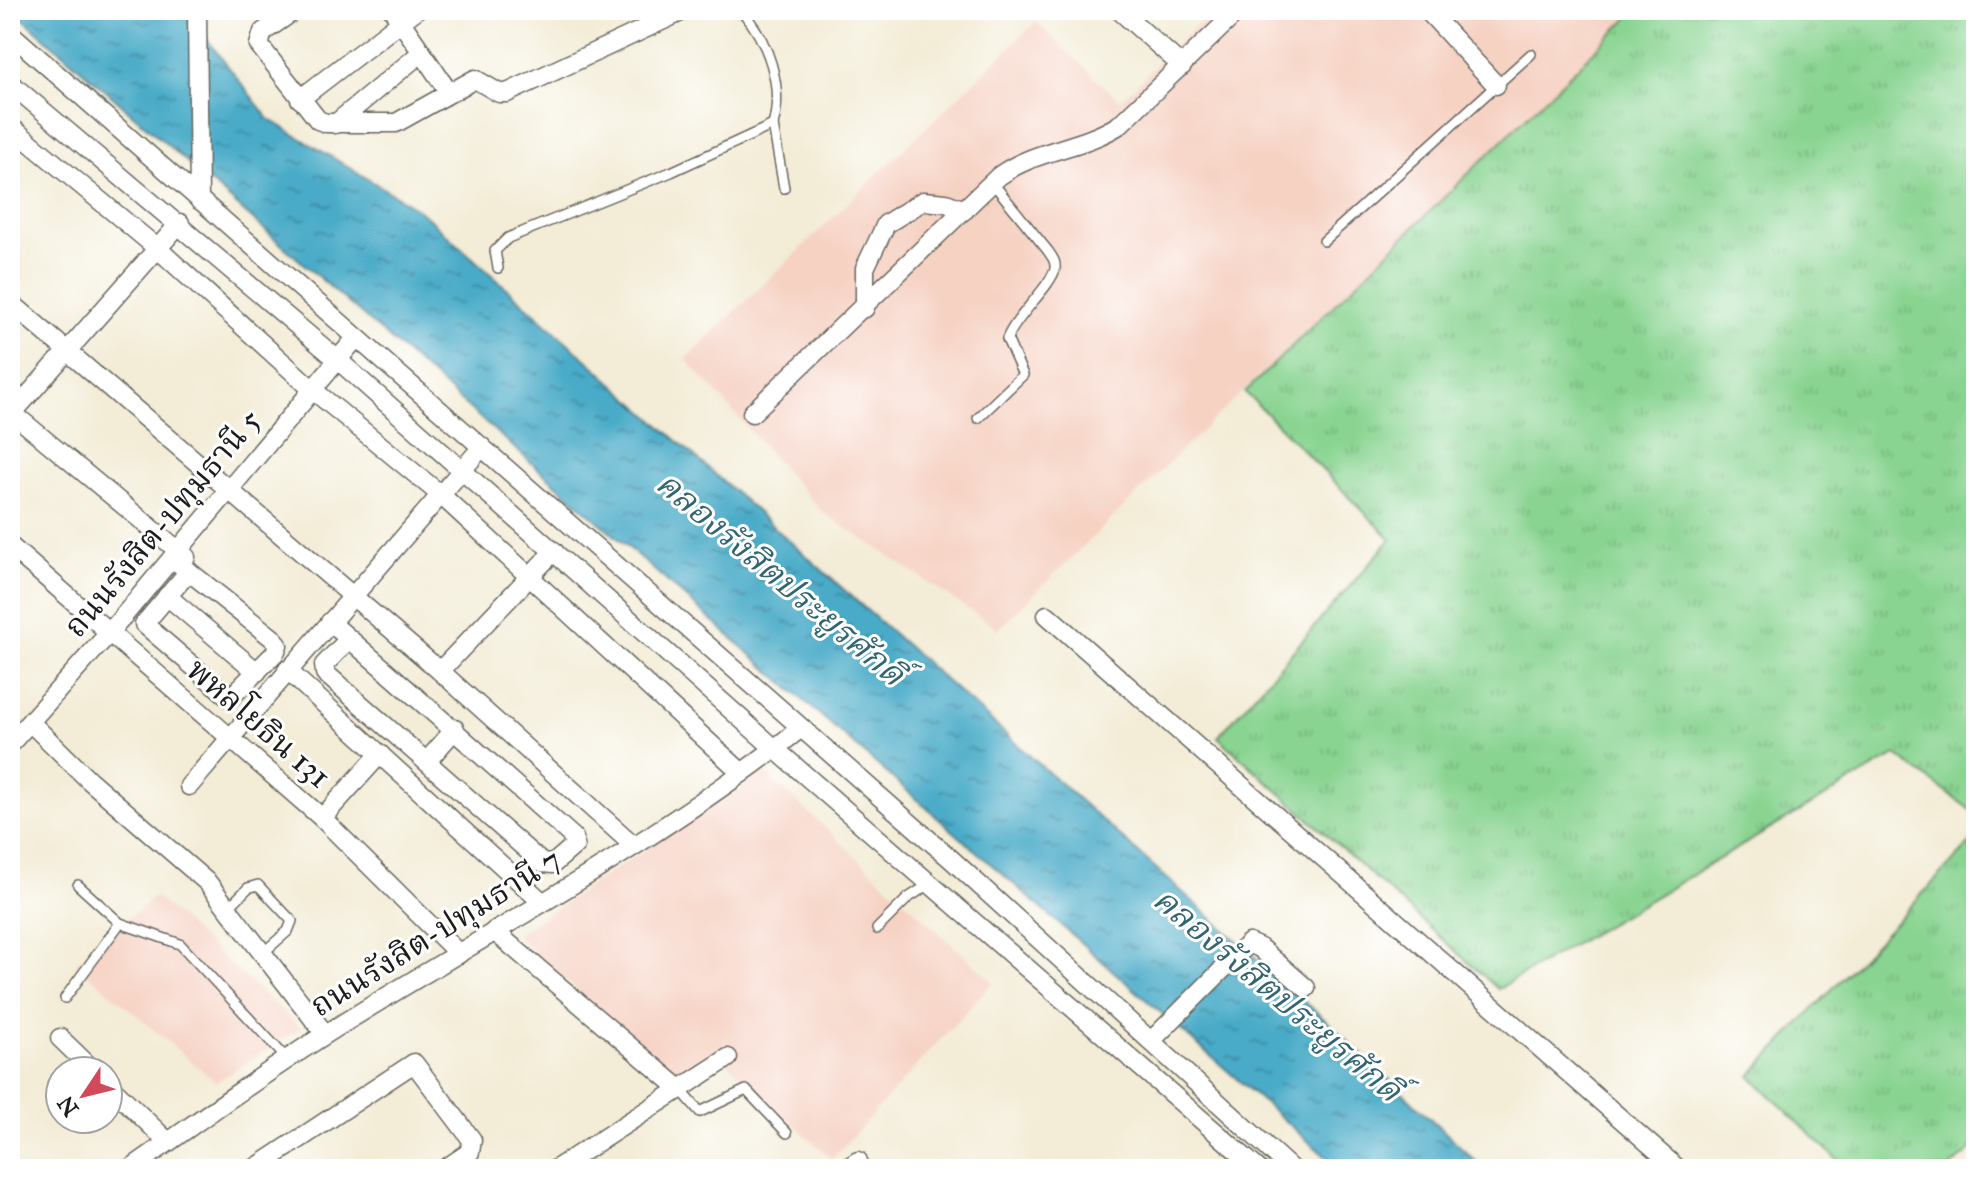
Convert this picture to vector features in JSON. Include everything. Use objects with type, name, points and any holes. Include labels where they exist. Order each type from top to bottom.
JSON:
[{"type":"street","points":[[197,10],[199,200]]},
{"type":"street","points":[[295,10],[259,38],[259,45],[318,120],[335,124],[396,123],[426,108],[448,91],[475,79],[499,93],[507,93],[685,10]]},
{"type":"street","points":[[1119,10],[1182,66]]},
{"type":"street","points":[[752,413],[865,308],[992,182],[1031,156],[1100,137],[1119,125],[1239,10]]},
{"type":"street","points":[[1427,10],[1496,85]]},
{"type":"street","points":[[300,99],[404,14],[421,53],[448,91]]},
{"type":"street","points":[[10,33],[801,728],[1157,1036],[1291,1169]]},
{"type":"street","points":[[335,124],[421,53]]},
{"type":"street","points":[[10,83],[180,223],[338,360],[775,749],[1258,1169]]},
{"type":"street","points":[[10,126],[157,248],[313,390],[441,495],[742,773]]},
{"type":"street","points":[[865,308],[865,268],[886,224],[923,201],[946,203],[965,210]]},
{"type":"street","points":[[180,223],[11,413],[176,555],[305,650]]},
{"type":"street","points":[[10,302],[440,671],[632,844]]},
{"type":"street","name":"ถนนรังสิต-ปทุมธานี 5","points":[[12,739],[31,723],[110,632],[356,338]]},
{"type":"street","points":[[189,786],[482,447]]},
{"type":"street","name":"พหลโยธิน 131","points":[[10,546],[322,818],[459,954]]},
{"type":"street","points":[[440,671],[554,551]]},
{"type":"street","points":[[176,555],[189,571],[275,640],[277,650],[230,698],[144,624],[189,571]]},
{"type":"street","points":[[167,596],[257,672]]},
{"type":"street","points":[[1047,615],[1678,1169]]},
{"type":"street","points":[[330,622],[455,729],[574,838],[575,845],[547,866],[325,673],[324,665],[349,639]]},
{"type":"street","points":[[287,670],[542,902]]},
{"type":"street","points":[[31,723],[89,780],[208,883],[325,1034]]},
{"type":"street","name":"ถนนรังสิต-ปทุมธานี 7","points":[[130,1169],[325,1034],[542,902],[742,773],[801,728]]},
{"type":"street","points":[[428,760],[455,729]]},
{"type":"street","points":[[322,818],[380,754]]},
{"type":"street","points":[[494,931],[680,1089]]},
{"type":"street","points":[[1157,1036],[1245,946],[1255,945],[1306,988]]},
{"type":"street","points":[[60,1038],[78,1055]]},
{"type":"street","points":[[556,1169],[728,1058]]},
{"type":"street","points":[[254,1169],[414,1063],[472,1140],[470,1152],[445,1169]]},
{"type":"street","points":[[124,1099],[168,1142]]},
{"type":"lane","points":[[741,10],[753,26],[778,81],[779,103],[773,125],[784,188]]},
{"type":"lane","points":[[1324,241],[1531,54]]},
{"type":"lane","points":[[498,268],[495,251],[508,238],[773,125]]},
{"type":"lane","points":[[978,418],[1023,375],[1007,339],[1024,309],[1055,271],[1055,261],[1048,251],[992,182]]},
{"type":"lane","points":[[877,929],[908,898],[931,883]]},
{"type":"lane","points":[[78,885],[120,923],[180,944],[287,1059]]},
{"type":"lane","points":[[229,907],[248,888],[258,885],[287,913],[292,921],[288,931],[264,952]]},
{"type":"lane","points":[[65,998],[120,923]]},
{"type":"lane","points":[[680,1089],[700,1112],[746,1090],[787,1133]]},
{"type":"shaded area","points":[[1212,10],[1636,10],[998,629],[821,511],[686,359],[1036,22],[1120,101]]},
{"type":"shaded area","points":[[763,771],[993,982],[832,1159],[713,1050],[680,1085],[516,935]]},
{"type":"shaded area","points":[[155,896],[300,1028],[216,1082],[76,964]]},
{"type":"green space","points":[[1636,10],[1976,10],[1976,814],[1896,755],[1498,989],[1218,737],[1391,539],[1245,392]]},
{"type":"green space","points":[[1976,837],[1976,1146],[1948,1169],[1847,1169],[1750,1076]]},
{"type":"water","name":"คลองรังสิตประยูรศักดิ์","points":[[13,10],[184,10],[269,119],[419,210],[1331,1025],[1484,1169],[1340,1169]]}]
